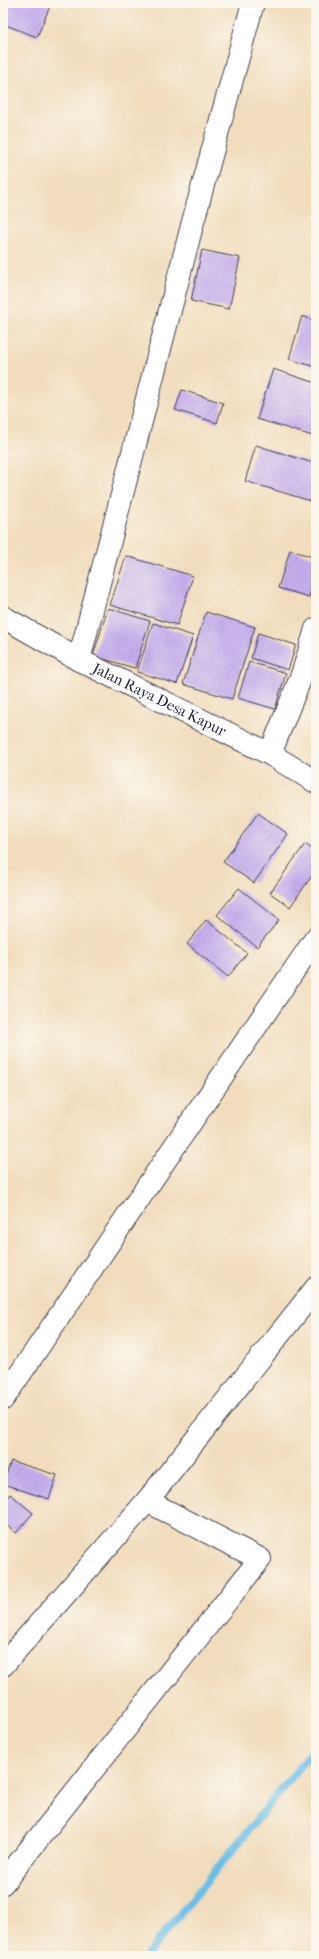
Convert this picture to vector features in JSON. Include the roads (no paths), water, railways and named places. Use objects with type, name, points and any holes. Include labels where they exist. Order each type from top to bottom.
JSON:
[{"type":"street","points":[[79,660],[194,218],[253,3]]},
{"type":"street","name":"Jalan Raya Desa Kapur","points":[[3,617],[79,660],[270,754],[316,782]]},
{"type":"street","points":[[270,754],[303,672],[316,629]]},
{"type":"street","points":[[3,1399],[316,938]]},
{"type":"street","points":[[3,1665],[147,1501],[316,1288]]},
{"type":"street","points":[[3,1883],[260,1559],[147,1501]]},
{"type":"waterway","points":[[146,1956],[316,1747]]}]
